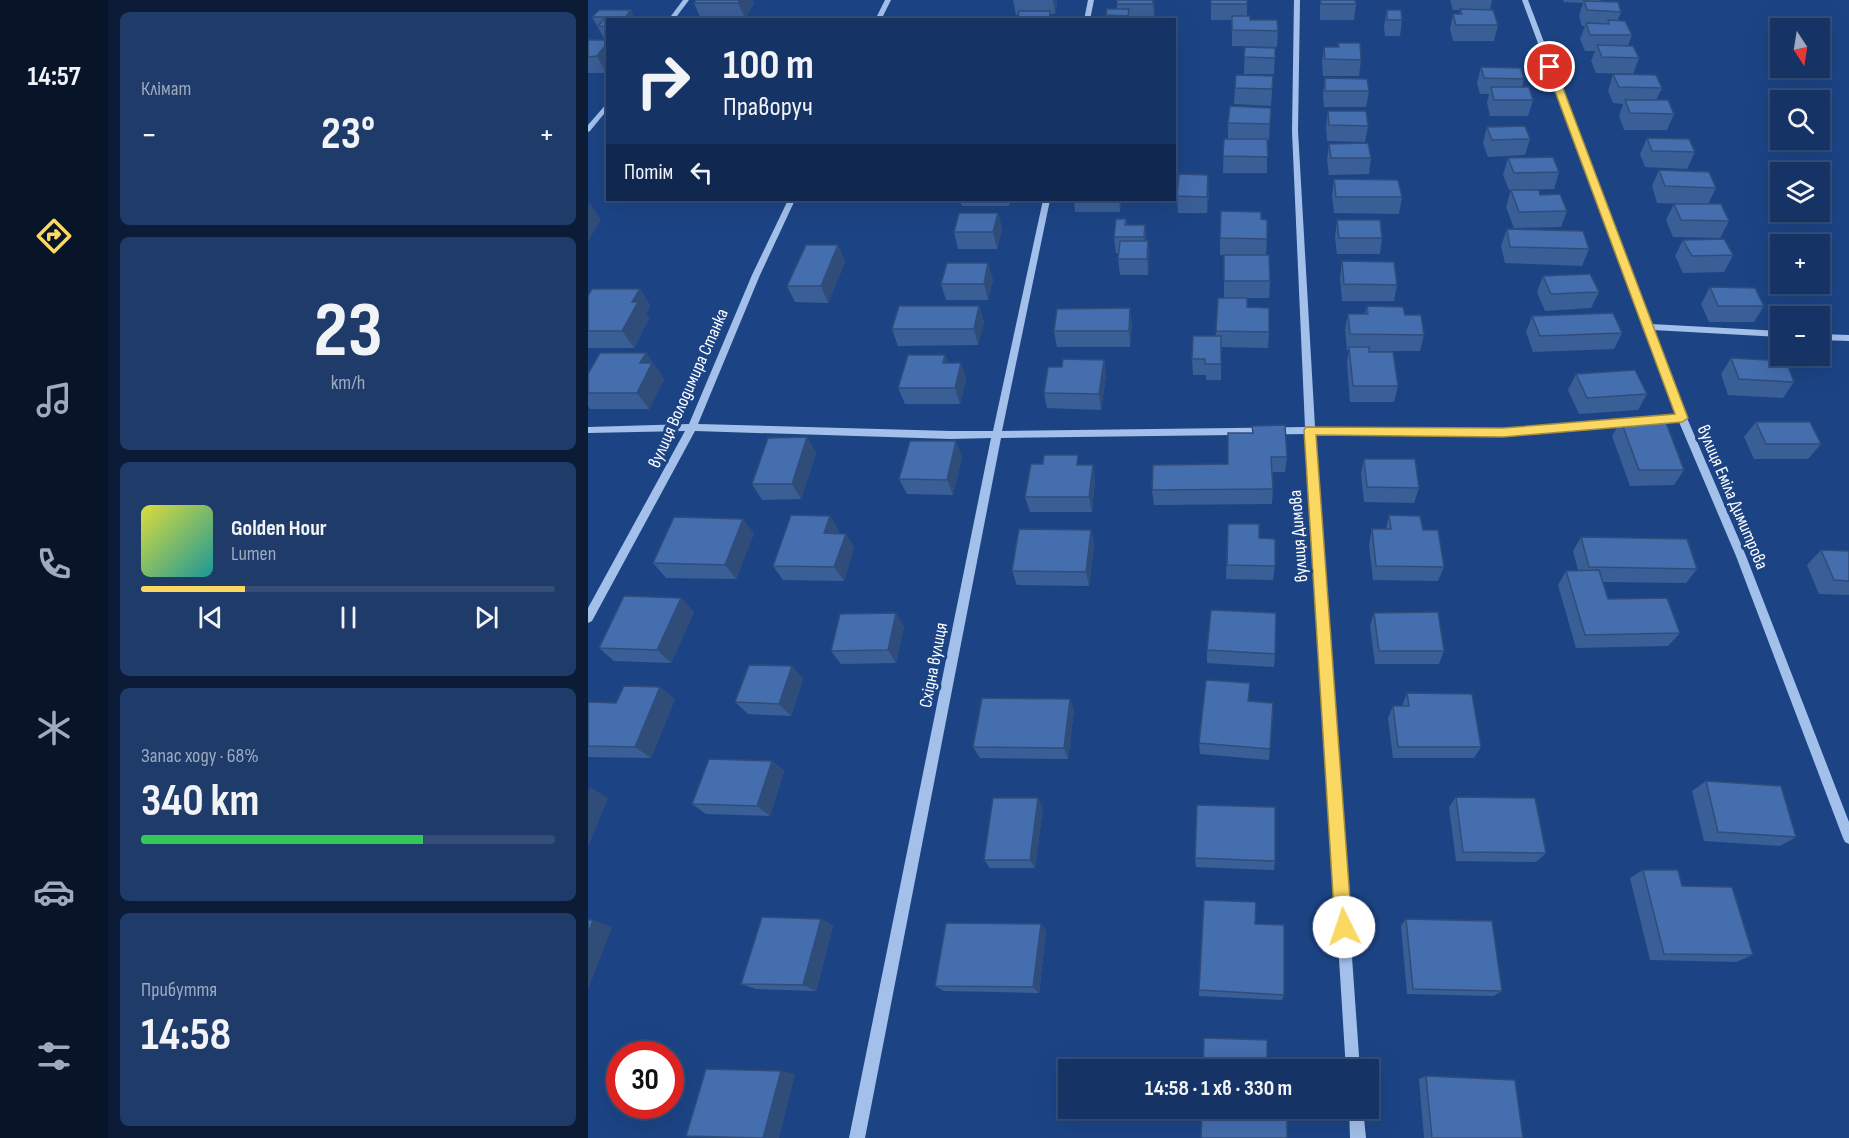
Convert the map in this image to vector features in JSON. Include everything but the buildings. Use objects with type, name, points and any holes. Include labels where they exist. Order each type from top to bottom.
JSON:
[{"type":"street","points":[[672,18],[686,0]]},
{"type":"street","points":[[879,18],[888,0]]},
{"type":"street","points":[[1087,18],[1091,0]]},
{"type":"street","name":"вулиця Димова","points":[[1297,0],[1295,131],[1310,430],[1352,1059]]},
{"type":"street","name":"вулиця Еміла Димитрова","points":[[1525,0],[1682,418],[1741,556],[1849,838]]},
{"type":"street","points":[[588,130],[606,107]]},
{"type":"street","name":"вулиця Володимира Станка","points":[[588,618],[692,427],[756,275],[792,201]]},
{"type":"street","name":"Східна вулиця","points":[[857,1138],[997,434],[1047,201]]},
{"type":"street","points":[[1648,327],[1770,333]]},
{"type":"street","points":[[1830,337],[1849,338]]},
{"type":"street","points":[[588,430],[692,427],[951,435],[1310,430],[1503,432],[1682,418]]},
{"type":"street","points":[[1357,1119],[1358,1138]]},
{"type":"route","points":[[1344,927],[1310,430],[1503,432],[1682,418],[1550,67]]}]
